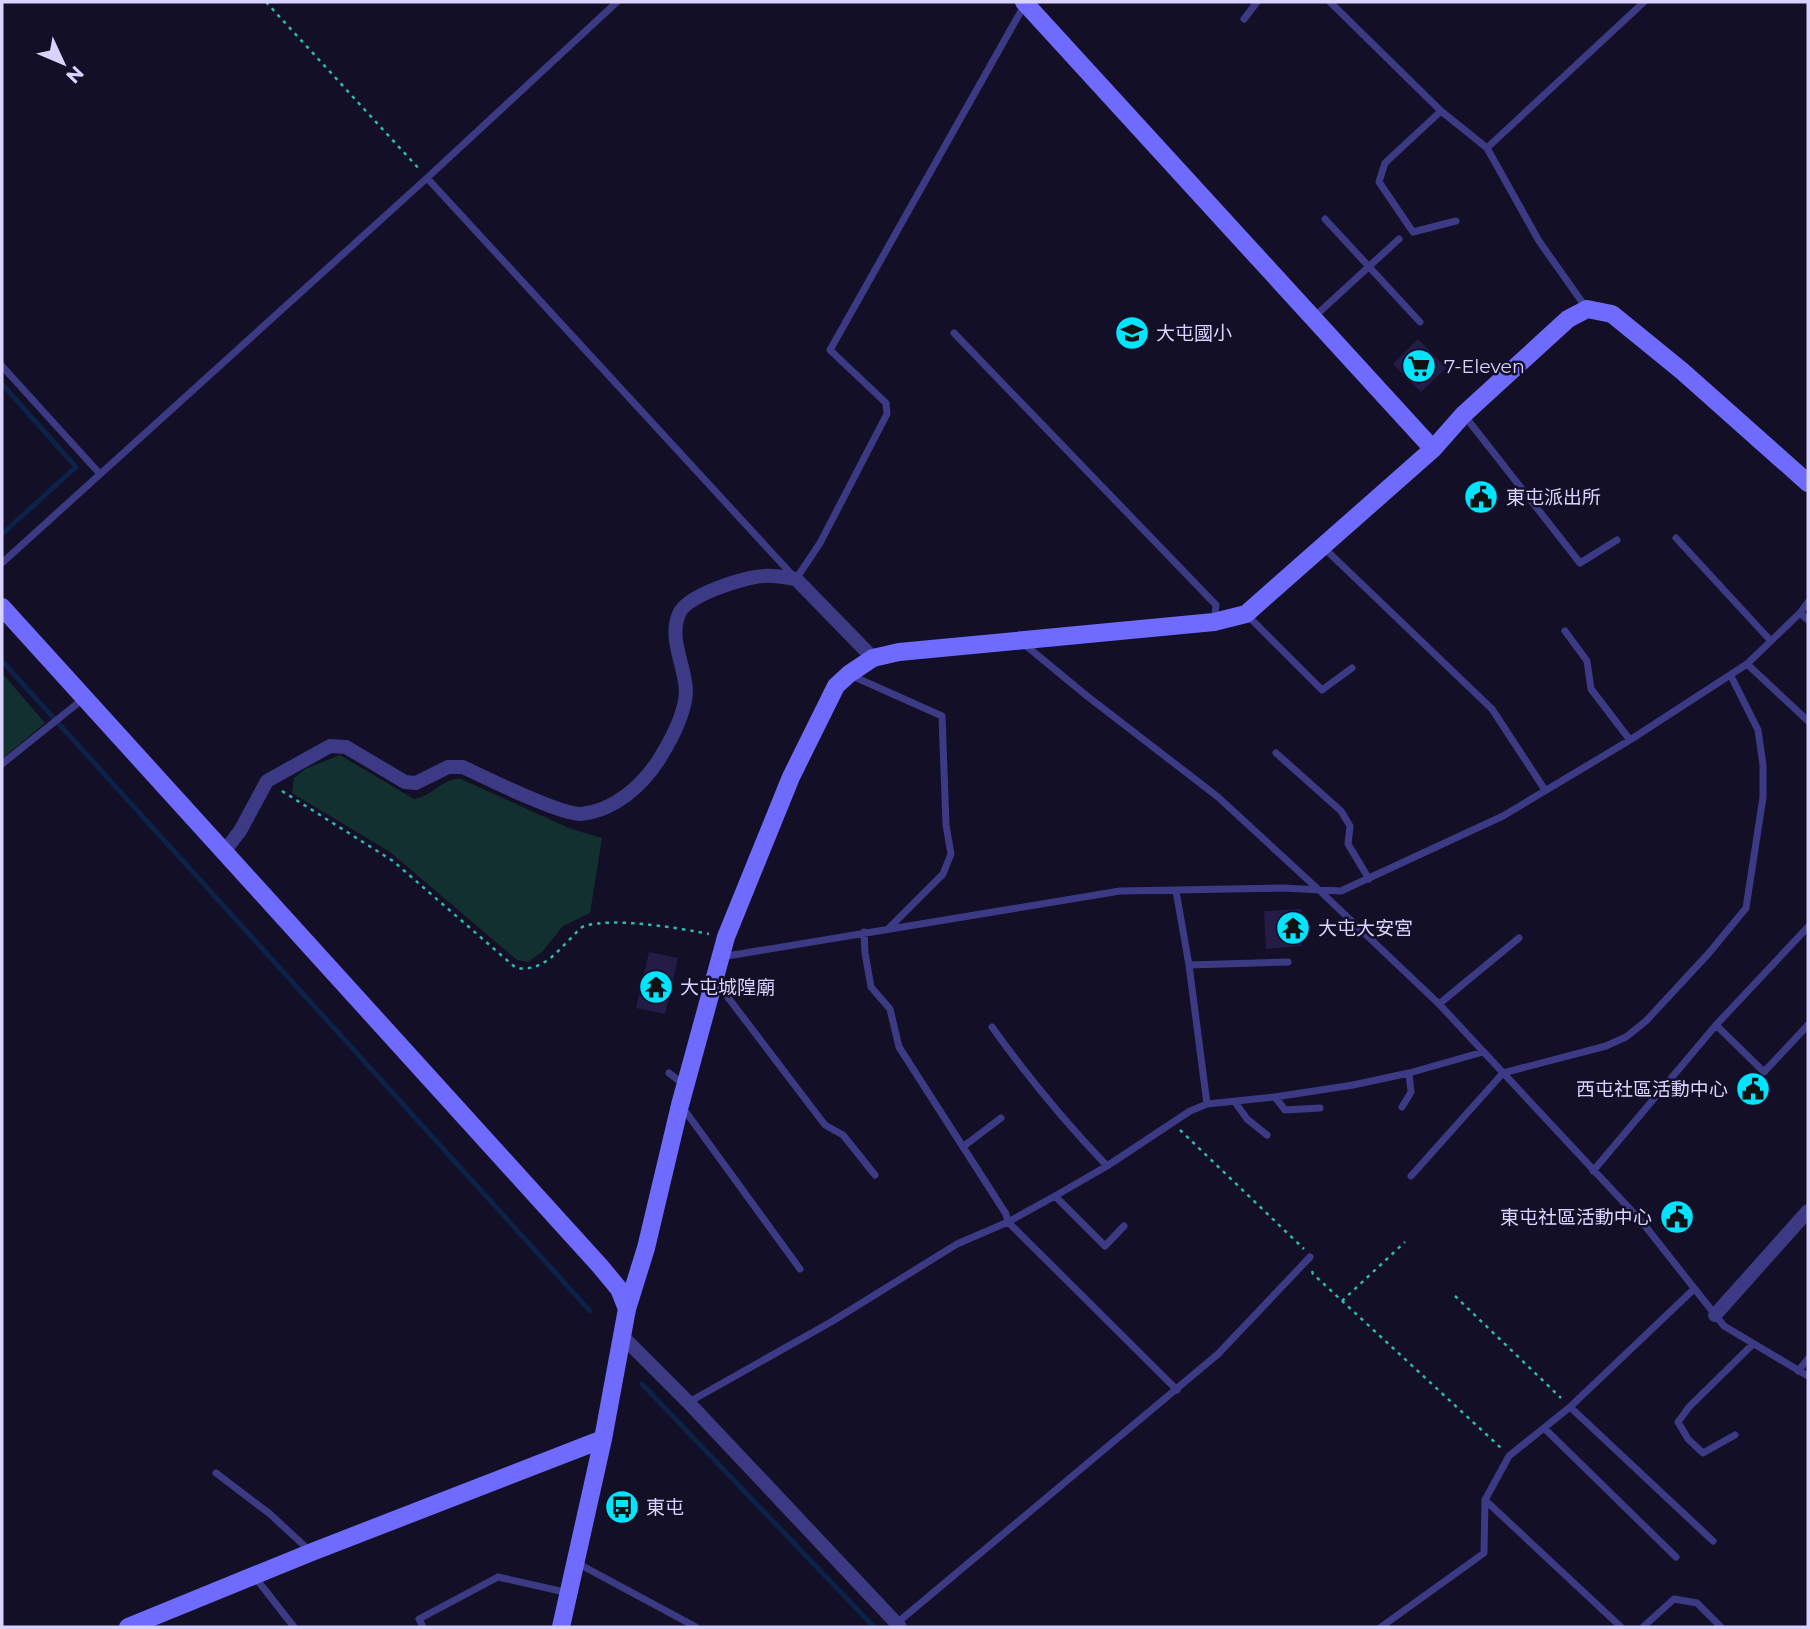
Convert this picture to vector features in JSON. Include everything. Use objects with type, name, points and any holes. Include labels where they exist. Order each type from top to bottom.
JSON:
[{"type":"street","points":[[1029,4],[1433,449]]},
{"type":"street","points":[[561,1627],[603,1439],[627,1310],[646,1248],[680,1105],[726,937],[792,778],[836,686],[849,674],[873,658],[899,652],[1214,622],[1246,614],[1321,545],[1433,449],[1463,415],[1567,319],[1587,309],[1612,314],[1682,371],[1808,483]]},
{"type":"street","points":[[223,853],[240,831],[267,781],[330,746],[346,747],[405,782],[416,783],[448,767],[463,767],[557,808],[579,814],[609,807],[650,772],[666,748],[682,711],[686,692],[677,652],[676,626],[679,612],[697,597],[745,581],[763,576],[796,579],[873,658]]},
{"type":"street","points":[[2,607],[600,1266],[619,1289],[627,1310]]},
{"type":"street","points":[[1715,1315],[1808,1211]]},
{"type":"street","points":[[623,1337],[688,1402],[898,1626]]},
{"type":"street","points":[[128,1627],[603,1439]]},
{"type":"lane","points":[[2,564],[617,2]]},
{"type":"lane","points":[[1244,19],[1257,2]]},
{"type":"lane","points":[[1330,2],[1441,111],[1487,148],[1539,241],[1587,309]]},
{"type":"lane","points":[[1487,148],[1644,2]]},
{"type":"lane","points":[[427,178],[796,579],[820,543],[887,414],[886,403],[830,350],[1029,4]]},
{"type":"lane","points":[[1441,111],[1385,163],[1379,182],[1413,232],[1456,221]]},
{"type":"lane","points":[[1325,219],[1420,322]]},
{"type":"lane","points":[[1313,317],[1399,239]]},
{"type":"lane","points":[[954,333],[1216,605],[1214,622]]},
{"type":"lane","points":[[2,366],[100,474]]},
{"type":"lane","points":[[1463,415],[1580,563],[1616,540]]},
{"type":"lane","points":[[1676,538],[1770,640]]},
{"type":"lane","points":[[1321,545],[1492,709],[1545,790]]},
{"type":"lane","points":[[720,957],[1120,891],[1283,888],[1341,891],[1503,816],[1630,740],[1747,664],[1808,601]]},
{"type":"lane","points":[[1800,612],[1808,620]]},
{"type":"lane","points":[[1246,614],[1322,690],[1352,668]]},
{"type":"lane","points":[[1565,631],[1587,661],[1591,689],[1630,740]]},
{"type":"lane","points":[[1018,639],[1218,797],[1320,891],[1439,1004],[1642,1222],[1724,1326],[1808,1376]]},
{"type":"lane","points":[[1747,664],[1808,721]]},
{"type":"lane","points":[[849,674],[942,716],[946,825],[951,854],[943,874],[888,929]]},
{"type":"lane","points":[[1411,1175],[1503,1073],[1605,1046],[1626,1037],[1646,1021],[1709,953],[1746,908],[1763,797],[1763,765],[1758,730],[1731,676]]},
{"type":"lane","points":[[2,764],[83,698]]},
{"type":"lane","points":[[1276,753],[1341,811],[1350,826],[1348,844],[1369,879]]},
{"type":"lane","points":[[1177,891],[1207,1104]]},
{"type":"lane","points":[[1593,1171],[1716,1025],[1808,927]]},
{"type":"lane","points":[[864,932],[871,986],[890,1009],[899,1047],[964,1146],[1006,1214],[1008,1222],[1177,1390]]},
{"type":"lane","points":[[1439,1004],[1519,938]]},
{"type":"lane","points":[[1189,965],[1288,962]]},
{"type":"lane","points":[[714,980],[825,1125],[844,1135],[875,1175]]},
{"type":"lane","points":[[1716,1025],[1764,1072],[1808,1025]]},
{"type":"lane","points":[[992,1027],[1020,1066],[1107,1166]]},
{"type":"lane","points":[[688,1402],[831,1322],[957,1244],[1008,1222],[1107,1166],[1190,1111],[1207,1104],[1353,1085],[1409,1073],[1483,1052]]},
{"type":"lane","points":[[669,1073],[686,1087]]},
{"type":"lane","points":[[1402,1107],[1411,1092],[1409,1073]]},
{"type":"lane","points":[[1275,1097],[1285,1110],[1320,1108]]},
{"type":"lane","points":[[1235,1102],[1247,1119],[1267,1135]]},
{"type":"lane","points":[[680,1105],[800,1269]]},
{"type":"lane","points":[[964,1146],[1001,1118]]},
{"type":"lane","points":[[1055,1196],[1105,1246],[1124,1226]]},
{"type":"lane","points":[[898,1626],[1218,1354],[1310,1257]]},
{"type":"lane","points":[[1381,1627],[1484,1553],[1485,1500],[1509,1457],[1570,1407],[1695,1289]]},
{"type":"lane","points":[[1735,1435],[1703,1453],[1688,1439],[1678,1422],[1689,1407],[1753,1344]]},
{"type":"lane","points":[[1798,1371],[1808,1359]]},
{"type":"lane","points":[[1570,1407],[1713,1541]]},
{"type":"lane","points":[[1544,1428],[1676,1557]]},
{"type":"lane","points":[[216,1473],[270,1514],[312,1552]]},
{"type":"lane","points":[[1485,1500],[1621,1627]]},
{"type":"lane","points":[[576,1563],[696,1627]]},
{"type":"lane","points":[[254,1576],[294,1627]]},
{"type":"lane","points":[[423,1627],[419,1619],[498,1577],[569,1593]]},
{"type":"lane","points":[[1643,1627],[1674,1599],[1697,1603],[1721,1627]]},
{"type":"path","points":[[266,2],[427,178]]},
{"type":"path","points":[[267,781],[393,861],[516,968],[528,970],[548,961],[582,926],[599,923],[668,926],[726,937]]},
{"type":"path","points":[[1173,1122],[1300,1243],[1310,1257],[1313,1274],[1509,1457]]},
{"type":"path","points":[[1342,1301],[1405,1242]]},
{"type":"path","points":[[1455,1296],[1570,1407]]},
{"type":"green space","points":[[2,673],[45,723],[2,759]]},
{"type":"green space","points":[[340,755],[414,799],[449,781],[461,779],[571,829],[602,838],[590,913],[563,926],[542,952],[528,962],[517,960],[390,852],[292,793],[294,778],[305,769]]},
{"type":"building","name":"7-Eleven","points":[[1418,339],[1446,368],[1421,392],[1393,364]]},
{"type":"building","points":[[1301,909],[1301,946],[1266,949],[1264,911]]},
{"type":"building","name":"大屯城隍廟","points":[[649,952],[678,958],[665,1014],[636,1008]]},
{"type":"waterway","points":[[2,384],[76,467],[2,534]]},
{"type":"waterway","points":[[2,661],[590,1311]]},
{"type":"waterway","points":[[642,1384],[874,1627]]},
{"type":"place","name":"大屯國小","points":[[1132,333]]},
{"type":"place","name":"7-Eleven","points":[[1419,366]]},
{"type":"place","name":"東屯派出所","points":[[1481,497]]},
{"type":"place","name":"大屯大安宮","points":[[1293,928]]},
{"type":"place","name":"大屯城隍廟","points":[[656,987]]},
{"type":"place","name":"西屯社區活動中心","points":[[1753,1089]]},
{"type":"place","name":"東屯社區活動中心","points":[[1677,1217]]},
{"type":"place","name":"東屯","points":[[622,1507]]}]
